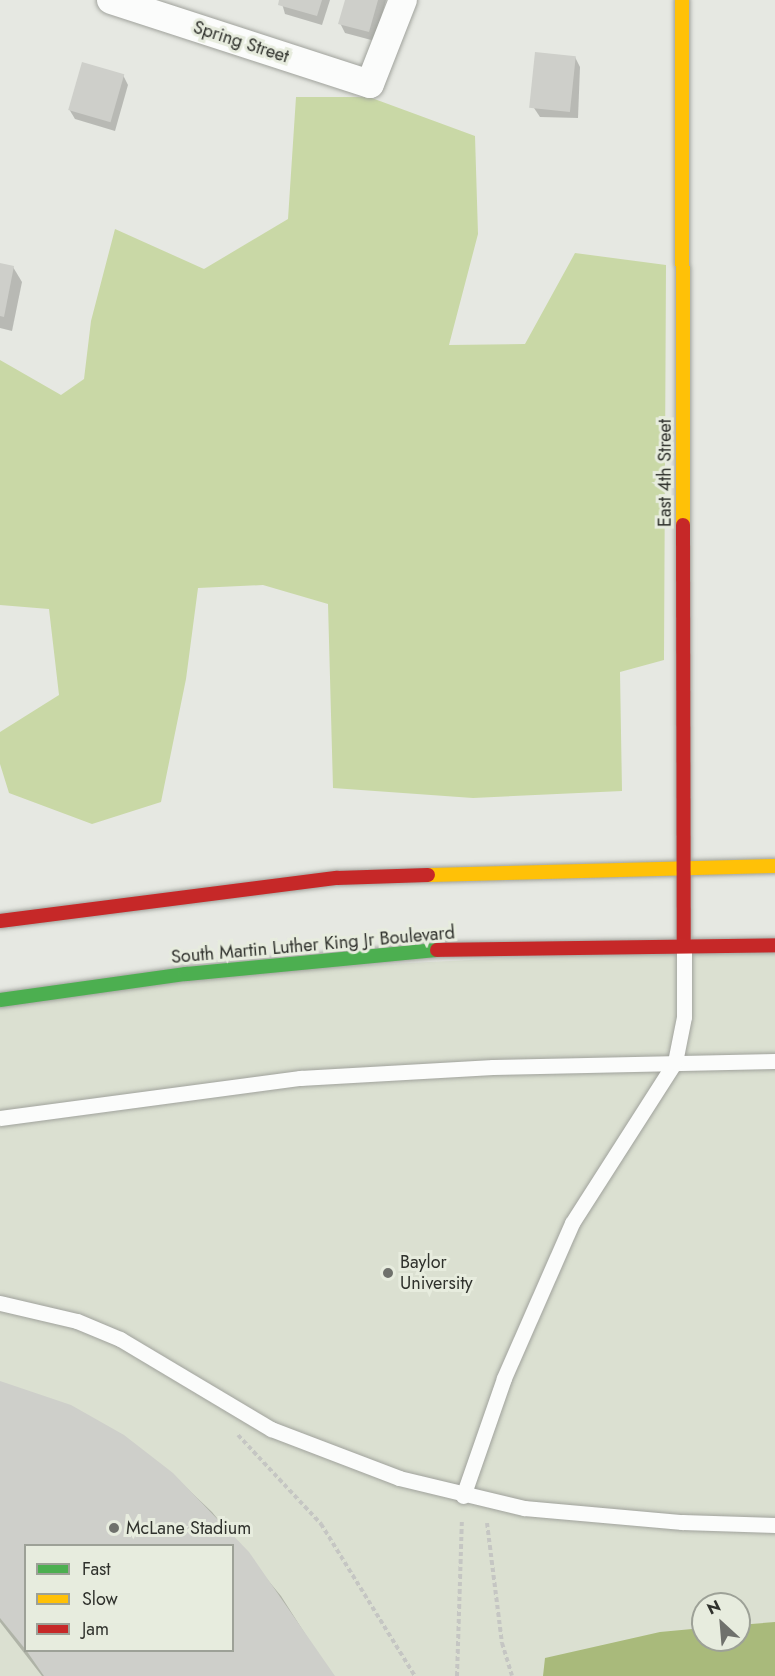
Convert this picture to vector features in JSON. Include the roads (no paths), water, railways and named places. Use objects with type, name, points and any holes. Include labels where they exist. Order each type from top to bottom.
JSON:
[{"type":"main road","name":"East 4th Street","points":[[682,0],[684,945]]},
{"type":"main road","points":[[0,921],[337,878],[775,866]]},
{"type":"main road","name":"South Martin Luther King Jr Boulevard","points":[[0,1000],[186,974],[426,950],[775,945]]},
{"type":"street","name":"Spring Street","points":[[111,0],[370,84],[403,0]]},
{"type":"lane","points":[[463,1496],[504,1378],[572,1223],[675,1062],[684,1017],[684,945]]},
{"type":"lane","points":[[0,1118],[300,1078],[675,1062],[775,1061]]},
{"type":"lane","points":[[0,1303],[77,1320],[120,1340],[271,1429],[334,1456],[463,1496],[596,1516],[775,1525]]},
{"type":"place","name":"Baylor University","points":[[388,1273]]},
{"type":"place","name":"McLane Stadium","points":[[114,1528]]}]
